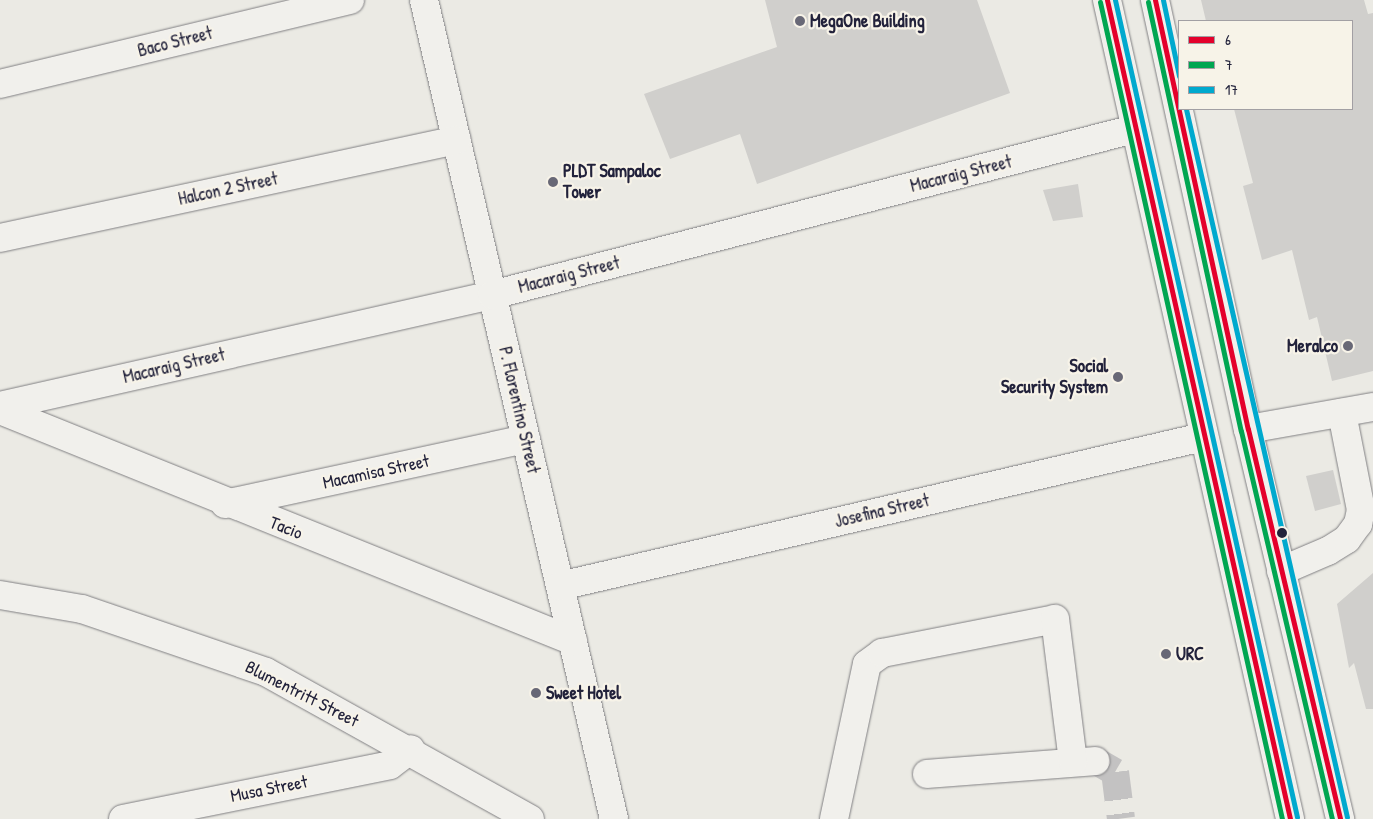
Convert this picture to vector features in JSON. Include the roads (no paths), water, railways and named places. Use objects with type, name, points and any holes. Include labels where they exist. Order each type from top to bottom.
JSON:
[{"type":"street","name":"Baco Street","points":[[0,84],[350,0]]},
{"type":"street","name":"P. Florentino Street","points":[[424,0],[614,819]]},
{"type":"street","points":[[1107,0],[1134,129],[1290,819]]},
{"type":"street","points":[[1155,0],[1178,106]]},
{"type":"street","points":[[1179,110],[1248,429],[1340,819]]},
{"type":"street","name":"Macaraig Street","points":[[0,406],[492,295],[1134,129]]},
{"type":"street","name":"Halcon 2 Street","points":[[0,238],[457,140]]},
{"type":"street","points":[[1248,429],[1373,407]]},
{"type":"street","name":"Tacio","points":[[0,410],[225,504],[573,641]]},
{"type":"street","points":[[1282,571],[1328,551],[1347,539],[1358,524],[1361,510],[1342,413]]},
{"type":"street","name":"Josefina Street","points":[[560,586],[1203,437]]},
{"type":"street","name":"Macamisa Street","points":[[225,504],[526,439]]},
{"type":"street","name":"Blumentritt Street","points":[[0,595],[82,609],[266,672],[411,749],[530,819]]},
{"type":"street","points":[[834,819],[867,664],[882,653],[1055,619],[1084,762],[927,774]]},
{"type":"street","name":"Musa Street","points":[[123,819],[390,765],[411,749]]},
{"type":"tunnel","points":[[1096,761],[1115,772],[1121,819]]},
{"type":"place","name":"MegaOne Building","points":[[800,21]]},
{"type":"place","name":"PLDT Sampaloc Tower","points":[[553,182]]},
{"type":"place","name":"Meralco","points":[[1348,346]]},
{"type":"place","name":"Social Security System","points":[[1118,377]]},
{"type":"place","name":"URC","points":[[1166,654]]},
{"type":"place","name":"Sweet Hotel","points":[[536,693]]}]
